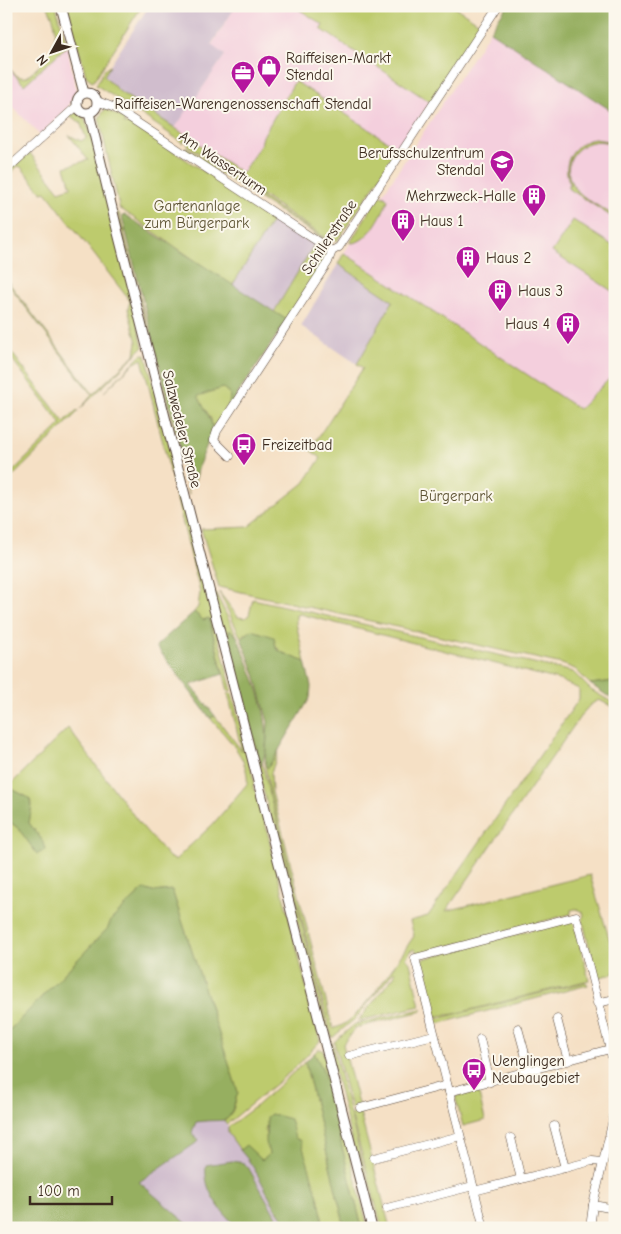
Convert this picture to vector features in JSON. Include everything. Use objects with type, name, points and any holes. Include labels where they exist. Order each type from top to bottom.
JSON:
[{"type":"main road","points":[[61,6],[84,93]]},
{"type":"main road","points":[[84,93],[93,95],[97,101],[95,108],[89,113],[82,112],[77,106],[78,97],[84,93]]},
{"type":"main road","name":"Salzwedeler Straße","points":[[89,113],[370,1224]]},
{"type":"street","name":"Schillerstraße","points":[[230,456],[214,440],[218,431],[328,262],[332,251],[339,247],[498,6]]},
{"type":"street","name":"Am Wasserturm","points":[[97,101],[115,108],[332,251]]},
{"type":"street","points":[[6,170],[77,106]]},
{"type":"street","points":[[484,1228],[415,958],[576,916],[597,1003],[611,1043],[615,1069]]},
{"type":"street","points":[[597,1003],[615,999]]},
{"type":"street","points":[[557,1019],[568,1061]]},
{"type":"street","points":[[518,1028],[530,1072]]},
{"type":"street","points":[[349,1056],[433,1030]]},
{"type":"street","points":[[480,1039],[490,1082]]},
{"type":"street","points":[[360,1108],[530,1072],[568,1061],[611,1043]]},
{"type":"street","points":[[590,1228],[592,1206],[614,1113]]},
{"type":"street","points":[[554,1126],[565,1168]]},
{"type":"street","points":[[374,1158],[460,1136]]},
{"type":"street","points":[[510,1138],[521,1179]]},
{"type":"street","points":[[605,1152],[615,1154]]},
{"type":"street","points":[[387,1208],[521,1179],[592,1161],[603,1162]]},
{"type":"street","points":[[592,1206],[615,1209]]},
{"type":"shaded area","points":[[149,6],[236,6],[211,45],[225,55],[175,128],[142,106],[143,102],[141,100],[137,103],[120,92],[104,75]]},
{"type":"shaded area","points":[[236,6],[294,6],[323,25],[321,30],[430,102],[399,149],[295,81],[263,136],[261,144],[242,173],[175,128],[225,55],[211,46]]},
{"type":"shaded area","name":"Berufsschulzentrum Stendal","points":[[490,31],[615,113],[615,373],[580,410],[344,253]]},
{"type":"shaded area","points":[[67,46],[76,90],[68,107],[40,135],[6,100],[6,66],[24,85]]},
{"type":"shaded area","points":[[274,218],[314,245],[274,312],[232,286]]},
{"type":"shaded area","points":[[338,264],[394,301],[357,364],[301,326]]},
{"type":"shaded area","points":[[209,1099],[261,1174],[286,1220],[267,1228],[192,1228],[117,1163]]},
{"type":"green space","points":[[47,6],[56,6],[67,46],[24,85],[6,65],[17,75],[26,77],[44,61],[55,39],[54,23]]},
{"type":"green space","points":[[67,6],[142,6],[93,82],[86,76]]},
{"type":"green space","points":[[294,6],[453,6],[481,24],[494,6],[430,102],[321,29],[323,25]]},
{"type":"green space","points":[[507,6],[615,6],[615,113],[490,31]]},
{"type":"green space","points":[[110,66],[104,76],[120,92],[137,103],[139,101],[133,109],[96,85],[104,70]]},
{"type":"green space","points":[[295,81],[399,149],[337,241],[329,240],[187,145],[191,139],[242,173],[261,144],[263,136]]},
{"type":"green space","points":[[142,106],[187,136],[183,143],[138,112]]},
{"type":"green space","name":"Gartenanlage zum Bürgerpark","points":[[105,109],[125,119],[124,124],[131,123],[274,218],[232,286],[120,210],[99,118]]},
{"type":"green space","points":[[73,111],[83,116],[92,136],[143,347],[80,409],[92,395],[6,281],[6,279],[93,394],[135,354],[137,342],[128,309],[130,301],[46,192],[42,193],[21,167],[18,166],[6,177],[6,173],[30,153],[59,191],[71,187],[65,167],[88,160],[69,135],[81,141],[86,138],[80,122],[70,116]]},
{"type":"green space","points":[[594,139],[609,141],[615,146],[605,142],[595,142],[577,150],[569,167],[569,177],[574,187],[582,195],[615,216],[615,219],[568,188],[570,184],[567,169],[570,156],[580,145]]},
{"type":"green space","points":[[186,147],[328,241],[334,246],[185,151]]},
{"type":"green space","points":[[379,195],[385,196],[388,200],[374,228],[363,239],[350,243]]},
{"type":"green space","points":[[117,213],[119,213],[189,494]]},
{"type":"green space","points":[[125,215],[287,320],[229,407],[230,394],[223,388],[198,396],[209,416],[212,432],[199,464],[196,478],[190,487],[122,216]]},
{"type":"green space","points":[[573,220],[615,247],[615,293],[552,252]]},
{"type":"green space","points":[[314,245],[325,252],[327,259],[287,320],[274,312]]},
{"type":"green space","name":"Bürgerpark","points":[[344,253],[579,409],[615,373],[615,681],[590,684],[575,669],[562,664],[219,587],[201,529],[248,527],[304,483],[321,458],[310,450],[363,368],[357,364],[393,301],[338,264]]},
{"type":"green space","points":[[6,345],[64,422],[77,410],[78,412],[6,483],[6,478],[61,424],[6,351]]},
{"type":"green space","points":[[142,354],[146,355],[232,690],[228,691],[209,618],[203,620],[194,612],[198,607],[200,592],[142,359],[133,364],[104,392]]},
{"type":"green space","points":[[223,388],[230,394],[229,406],[213,433],[211,419],[197,396]]},
{"type":"green space","points":[[215,592],[237,636],[233,632],[261,766],[262,763],[330,1038],[328,1039],[212,593]]},
{"type":"green space","points":[[219,592],[238,617],[245,618],[249,615],[253,599],[573,672],[591,690],[615,704],[615,708],[599,700],[590,705],[582,714],[446,911],[590,875],[615,958],[615,973],[597,978],[582,918],[584,916],[583,912],[576,909],[571,910],[571,914],[418,954],[414,949],[410,951],[406,958],[410,963],[420,1006],[358,1021],[395,975],[394,971],[356,1018],[332,1038],[270,793],[265,765],[268,767],[279,750],[271,773],[272,792],[333,1028],[343,1025],[354,1016],[389,974],[414,936],[410,921],[428,916],[579,699],[579,689],[559,680],[300,614],[296,615],[296,623],[305,662],[281,652],[266,635],[244,634],[241,638]]},
{"type":"green space","points":[[194,612],[203,620],[209,618],[223,674],[191,685],[215,716],[210,718],[156,646]]},
{"type":"green space","points":[[230,630],[237,636],[256,683],[265,717],[267,734],[261,766],[227,635]]},
{"type":"green space","points":[[252,630],[274,637],[276,648],[305,662],[311,686],[310,698],[268,768],[265,765],[268,722],[255,674],[241,638]]},
{"type":"green space","points":[[615,681],[615,701],[590,684]]},
{"type":"green space","points":[[232,693],[254,781],[253,788],[258,795],[320,1041],[295,1068],[227,1124],[224,1121],[232,1112],[238,1092],[172,890],[153,892],[144,889],[111,920],[108,928],[6,1034],[6,819],[18,828],[37,853],[42,840],[29,823],[32,805],[29,798],[8,787],[68,728],[140,824],[169,857],[175,860],[213,824],[247,784],[247,774],[241,756],[210,718],[215,716],[242,751],[228,694]]},
{"type":"green space","points":[[8,787],[29,798],[32,805],[29,823],[42,840],[45,849],[42,852],[37,854],[18,828],[6,819]]},
{"type":"green space","points":[[144,889],[153,892],[172,890],[238,1092],[229,1117],[222,1120],[196,1122],[192,1132],[199,1141],[139,1182],[192,1228],[6,1228],[6,1034],[108,928],[111,920]]},
{"type":"green space","points":[[570,920],[574,922],[589,980],[454,1014],[432,1017],[419,960]]},
{"type":"green space","points":[[586,982],[588,985],[437,1024],[436,1019]]},
{"type":"green space","points":[[421,1009],[422,1011],[355,1028],[343,1044],[359,1107],[351,1108],[334,1042],[355,1024]]},
{"type":"green space","points":[[332,1043],[379,1228],[374,1228],[328,1046]]},
{"type":"green space","points":[[319,1049],[323,1050],[368,1228],[362,1228],[323,1070],[314,1053]]},
{"type":"green space","points":[[314,1053],[323,1070],[362,1228],[345,1228],[305,1062]]},
{"type":"green space","points":[[305,1062],[345,1228],[324,1228],[319,1200],[295,1138],[277,1116],[271,1114],[265,1129],[269,1154],[262,1160],[246,1146],[240,1150],[228,1133],[228,1127],[256,1106]]},
{"type":"green space","points":[[478,1090],[485,1120],[463,1126],[455,1096]]},
{"type":"green space","points":[[359,1109],[390,1228],[382,1228],[351,1114]]},
{"type":"green space","points":[[271,1114],[290,1119],[295,1138],[301,1141],[319,1200],[324,1228],[291,1228],[277,1210],[248,1159],[240,1150],[246,1145],[262,1160],[269,1154],[266,1142],[267,1117]]},
{"type":"green space","points":[[232,1161],[244,1163],[248,1167],[279,1222],[285,1228],[238,1228],[219,1207],[207,1183],[206,1165]]},
{"type":"place","name":"Raiffeisen-Markt Stendal","points":[[269,88]]},
{"type":"place","name":"Raiffeisen-Warengenossenschaft Stendal","points":[[243,94]]},
{"type":"place","name":"Berufsschulzentrum Stendal","points":[[502,183]]},
{"type":"place","name":"Mehrzweck-Halle","points":[[534,217]]},
{"type":"place","name":"Haus 1","points":[[403,242]]},
{"type":"place","name":"Haus 2","points":[[468,279]]},
{"type":"place","name":"Haus 3","points":[[500,312]]},
{"type":"place","name":"Haus 4","points":[[568,345]]},
{"type":"place","name":"Freizeitbad","points":[[244,466]]},
{"type":"place","name":"Uenglingen Neubaugebiet","points":[[474,1091]]}]
